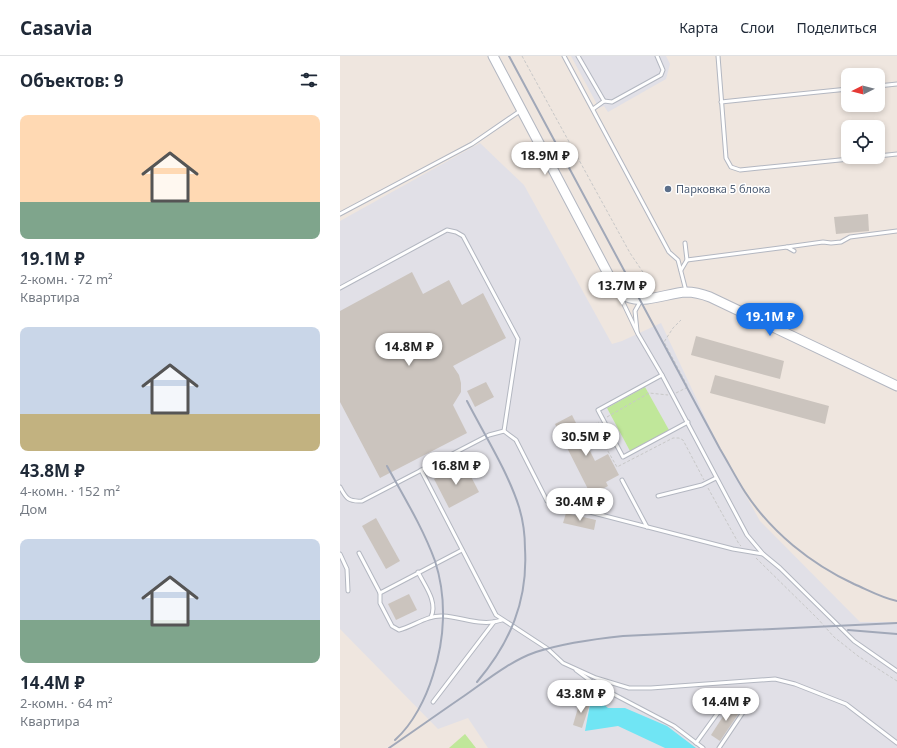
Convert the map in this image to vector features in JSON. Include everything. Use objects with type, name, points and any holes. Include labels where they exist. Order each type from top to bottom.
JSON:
[{"type":"main road","points":[[493,56],[615,287],[627,297],[641,300],[686,292],[698,293],[710,297],[897,386]]},
{"type":"lane","points":[[564,56],[669,252],[678,260],[686,292]]},
{"type":"lane","points":[[578,56],[604,101]]},
{"type":"lane","points":[[593,109],[604,101],[612,102],[661,75],[663,70],[657,56]]},
{"type":"lane","points":[[718,56],[726,158],[731,167],[740,170],[841,160]]},
{"type":"lane","points":[[885,85],[897,84]]},
{"type":"lane","points":[[722,102],[841,90]]},
{"type":"lane","points":[[340,214],[472,144],[522,110]]},
{"type":"lane","points":[[885,155],[897,154]]},
{"type":"lane","points":[[340,288],[447,230],[456,232],[463,236],[518,339],[504,431]]},
{"type":"lane","points":[[687,260],[823,242],[836,243],[841,242],[850,236],[897,231]]},
{"type":"lane","points":[[681,270],[687,260],[685,244]]},
{"type":"lane","points":[[787,247],[794,251]]},
{"type":"lane","points":[[615,287],[638,334],[688,422],[747,535],[763,554],[780,568],[854,641],[897,671]]},
{"type":"lane","points":[[638,334],[635,311],[641,300]]},
{"type":"lane","points":[[662,375],[598,410],[623,457],[688,422]]},
{"type":"lane","points":[[340,487],[345,497],[352,502],[362,501],[489,435],[504,431]]},
{"type":"lane","points":[[504,431],[516,440],[547,501],[733,549],[763,554]]},
{"type":"lane","points":[[421,470],[496,615],[548,649],[562,663],[596,678],[629,688],[651,688],[775,679],[795,684],[846,704],[897,743]]},
{"type":"lane","points":[[658,496],[706,483],[716,478]]},
{"type":"lane","points":[[622,480],[647,527]]},
{"type":"lane","points":[[380,593],[462,550]]},
{"type":"lane","points":[[359,553],[380,593],[380,603],[392,626],[399,630],[409,628],[431,617],[443,616],[465,620],[494,622],[502,620]]},
{"type":"lane","points":[[340,554],[347,569],[348,591]]},
{"type":"lane","points":[[418,572],[432,598],[434,610],[431,617]]},
{"type":"lane","points":[[433,702],[494,622]]},
{"type":"lane","points":[[569,666],[596,685],[674,726],[703,748]]},
{"type":"lane","points":[[696,743],[730,696],[748,705],[719,748]]},
{"type":"path","points":[[522,56],[630,253],[651,284]]},
{"type":"path","points":[[682,320],[664,342],[688,387]]},
{"type":"path","points":[[581,432],[648,393]]},
{"type":"path","points":[[593,425],[617,467],[673,438],[683,440],[739,544],[818,619],[834,637],[858,656],[897,681]]},
{"type":"shaded area","points":[[571,56],[666,56],[670,64],[666,79],[608,112],[604,106],[599,108]]},
{"type":"shaded area","points":[[480,143],[524,185],[612,344],[661,323],[720,449],[760,521],[860,622],[897,622],[897,748],[488,748],[468,718],[438,729],[340,629],[340,221]]},
{"type":"green space","points":[[645,387],[669,430],[630,451],[607,408]]},
{"type":"green space","points":[[465,734],[476,748],[449,748]]},
{"type":"water","points":[[592,694],[608,708],[625,708],[667,726],[696,748],[665,748],[618,726],[585,731]]},
{"type":"building","points":[[868,214],[869,231],[836,234],[834,217]]},
{"type":"building","points":[[412,272],[423,294],[449,280],[462,305],[483,293],[506,338],[453,366],[459,375],[461,392],[453,405],[467,433],[380,478],[340,402],[340,311]]},
{"type":"building","points":[[696,336],[784,361],[780,379],[691,355]]},
{"type":"building","points":[[715,375],[829,406],[825,424],[710,393]]},
{"type":"building","points":[[486,382],[494,397],[475,407],[467,391]]},
{"type":"building","points":[[572,415],[595,461],[608,454],[619,475],[606,482],[608,486],[591,495],[555,424]]},
{"type":"building","points":[[464,463],[479,492],[449,508],[434,479]]},
{"type":"building","points":[[566,513],[596,520],[594,530],[563,523]]},
{"type":"building","points":[[376,518],[400,561],[386,569],[362,526]]},
{"type":"building","points":[[409,594],[417,610],[396,620],[388,604]]},
{"type":"building","points":[[580,701],[590,704],[582,728],[573,725]]},
{"type":"building","points":[[731,704],[741,710],[720,741],[711,735]]},
{"type":"railway","points":[[509,56],[720,449],[755,507],[793,546],[822,567],[880,596],[897,601]]},
{"type":"railway","points":[[467,401],[509,480],[522,517],[525,544],[525,568],[520,604],[499,652],[477,682]]},
{"type":"railway","points":[[387,466],[413,513],[435,561],[439,575],[443,604],[440,647],[430,684],[418,710],[402,734],[395,740]]},
{"type":"railway","points":[[389,748],[490,677],[517,660],[536,652],[557,646],[623,636],[897,623]]},
{"type":"railway","points":[[848,630],[897,634]]},
{"type":"place","name":"Парковка 5 блока","points":[[668,189]]}]
